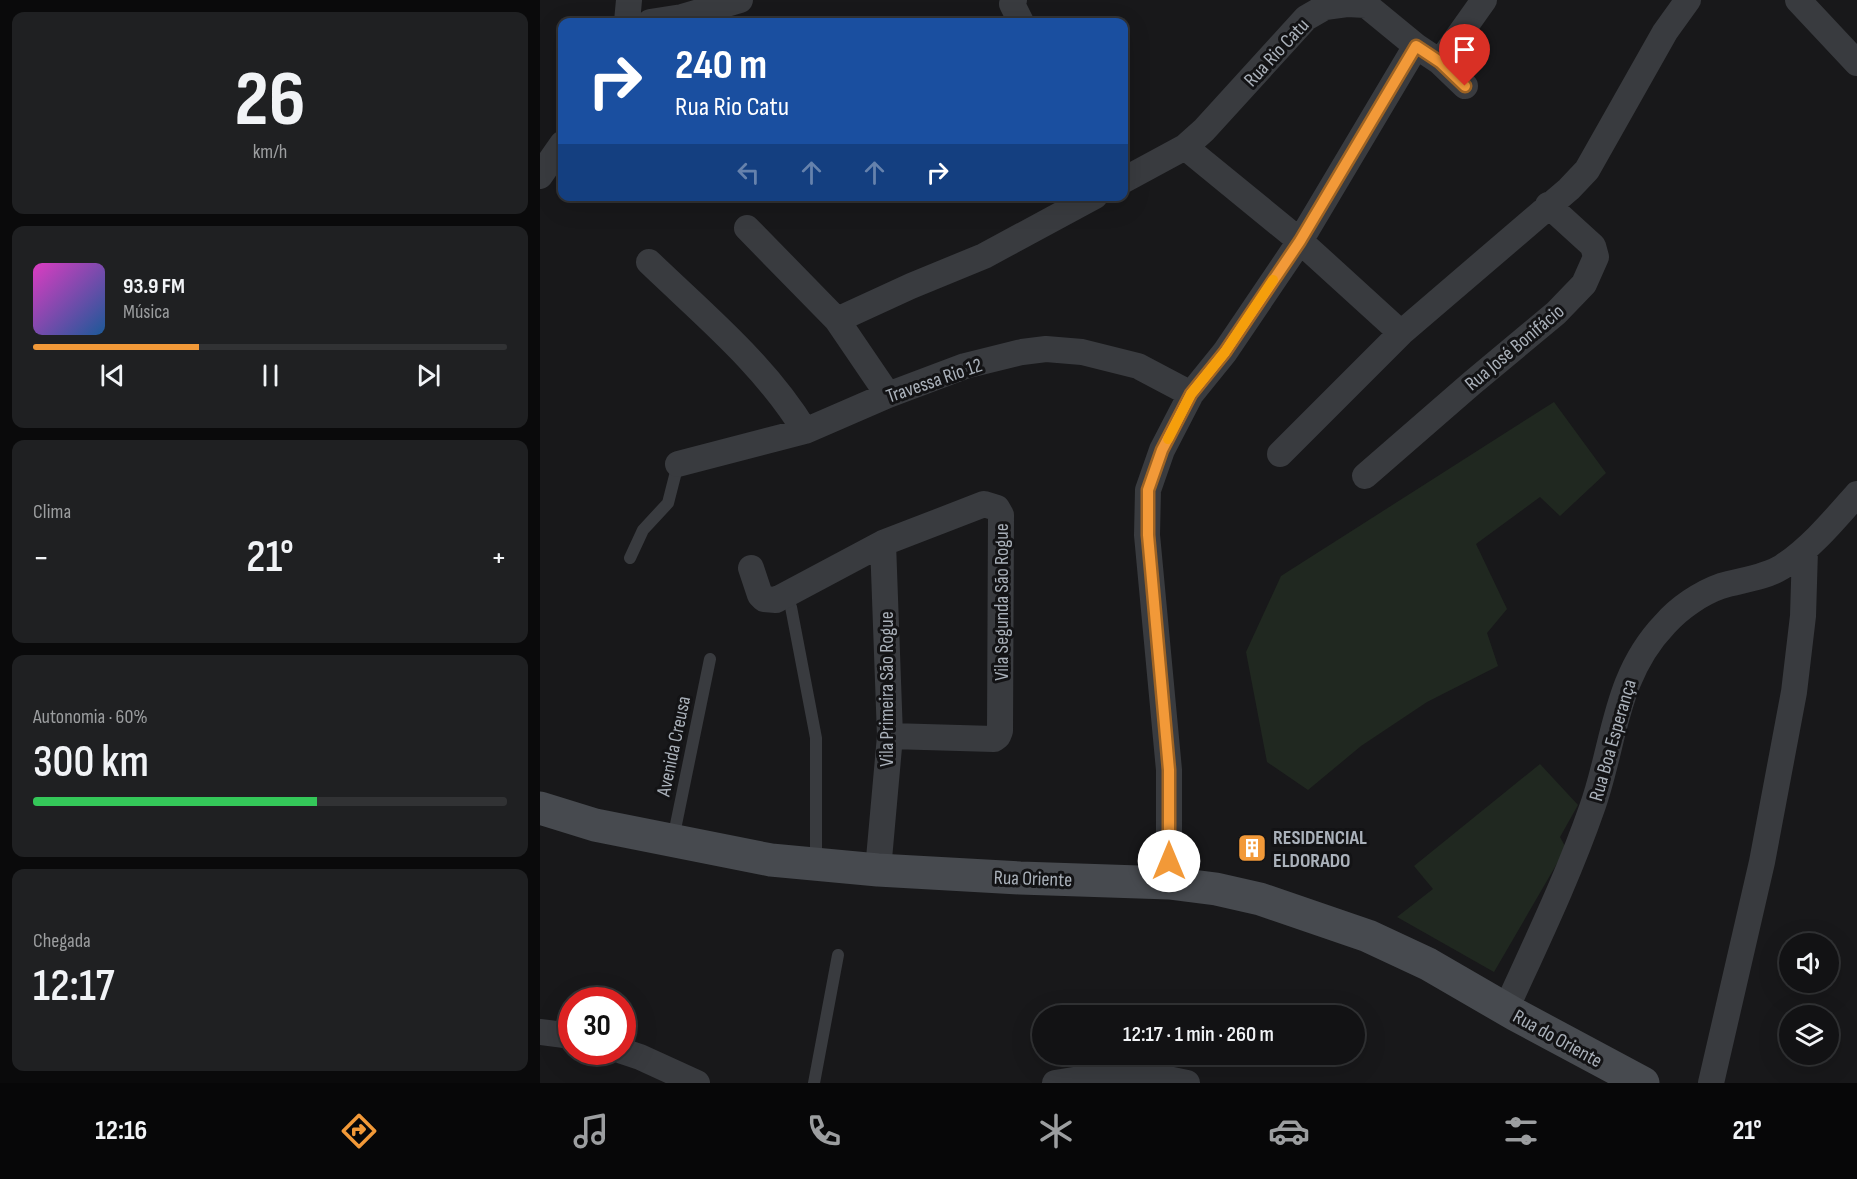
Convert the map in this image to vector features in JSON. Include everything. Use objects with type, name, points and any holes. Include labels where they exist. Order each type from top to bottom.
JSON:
[{"type":"street","points":[[627,18],[629,0]]},
{"type":"street","points":[[676,18],[740,0]]},
{"type":"street","points":[[1014,0],[1012,4],[1019,18]]},
{"type":"street","points":[[1440,62],[1484,0]]},
{"type":"street","points":[[1280,454],[1401,333],[1569,189],[1587,170],[1665,32],[1688,0]]},
{"type":"street","points":[[1798,0],[1857,63]]},
{"type":"street","name":"Rua Rio Catu","points":[[1128,178],[1185,147],[1204,130],[1306,18],[1325,7],[1368,2],[1416,46],[1440,62],[1465,86]]},
{"type":"street","points":[[1169,883],[1169,770],[1148,535],[1148,490],[1162,450],[1191,394],[1225,352],[1300,241],[1416,46]]},
{"type":"street","points":[[1185,147],[1300,241],[1401,333]]},
{"type":"street","points":[[540,176],[558,150]]},
{"type":"street","points":[[837,320],[984,256],[1086,201]]},
{"type":"street","name":"Rua José Bonifácio","points":[[1365,476],[1556,313],[1584,284],[1596,256],[1593,246],[1548,205]]},
{"type":"street","points":[[747,228],[837,320],[888,395]]},
{"type":"street","points":[[649,262],[769,379],[788,402],[805,430]]},
{"type":"street","name":"Travessa Rio 12","points":[[678,464],[805,430],[965,366],[1022,352],[1046,349],[1082,352],[1138,366],[1191,394]]},
{"type":"street","name":"Rua Boa Esperança","points":[[1506,1009],[1561,887],[1593,806],[1618,708],[1630,676],[1646,648],[1665,623],[1691,601],[1719,587],[1780,568],[1805,550],[1857,494]]},
{"type":"street","name":"Vila Segunda São Rogue","points":[[751,568],[760,595],[764,599],[776,600],[883,543],[984,504],[997,508],[1001,515],[1000,731],[998,736],[994,739],[890,736]]},
{"type":"street","name":"Vila Primeira São Rogue","points":[[878,870],[890,736],[883,543]]},
{"type":"street","points":[[1711,1083],[1762,862],[1792,703],[1803,616],[1805,550]]},
{"type":"street","name":"Rua Oriente","points":[[540,808],[595,825],[771,860],[878,870],[1169,883],[1216,889],[1260,899],[1368,936],[1428,964],[1506,1009]]},
{"type":"street","name":"Rua do Oriente","points":[[1506,1009],[1643,1083]]},
{"type":"street","points":[[540,1032],[558,1034]]},
{"type":"street","points":[[636,1056],[697,1083]]},
{"type":"street","points":[[1055,1083],[1129,1071],[1188,1083]]},
{"type":"lane","points":[[630,558],[644,530],[668,503],[678,464]]},
{"type":"lane","points":[[791,608],[816,738],[816,864]]},
{"type":"lane","name":"Avenida Creusa","points":[[673,841],[710,659]]},
{"type":"lane","points":[[814,1083],[838,955]]},
{"type":"shaded area","points":[[1554,402],[1606,473],[1560,516],[1540,497],[1476,544],[1507,609],[1487,633],[1498,666],[1427,702],[1361,746],[1308,790],[1267,762],[1246,652],[1281,576]]},
{"type":"shaded area","points":[[1540,764],[1578,805],[1560,837],[1566,848],[1494,972],[1397,917],[1433,889],[1414,866]]},
{"type":"slow traffic","points":[[1168,439],[1191,394],[1225,352],[1273,280]]},
{"type":"place","name":"RESIDENCIAL ELDORADO","points":[[1252,848]]},
{"type":"route","points":[[1169,861],[1169,770],[1148,535],[1148,490],[1162,450],[1191,394],[1225,352],[1300,241],[1416,46],[1440,62],[1465,86]]}]
